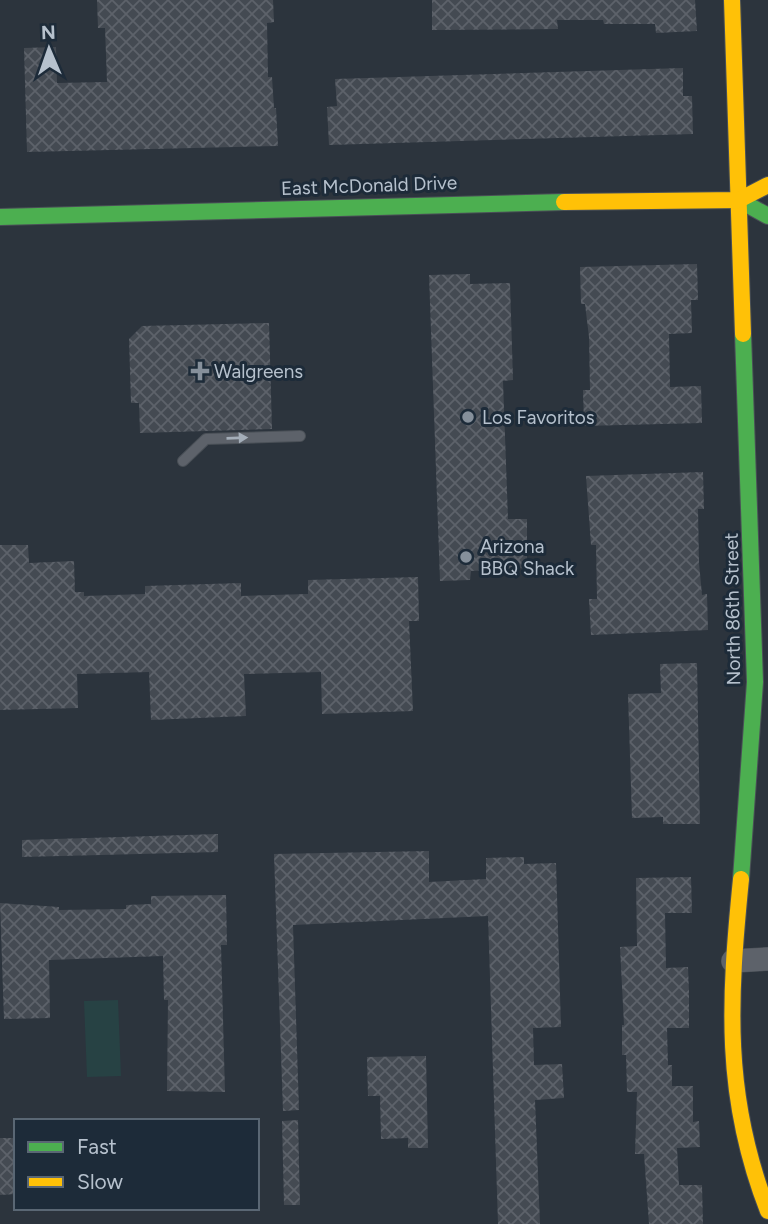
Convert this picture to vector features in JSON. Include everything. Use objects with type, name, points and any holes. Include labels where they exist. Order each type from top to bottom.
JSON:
[{"type":"street","name":"North 86th Street","points":[[732,0],[739,200],[758,466],[761,714],[730,1006],[734,1087],[746,1146],[767,1207]]},
{"type":"street","name":"East McDonald Drive","points":[[0,217],[435,204],[739,200],[768,185]]},
{"type":"street","name":"East McDonald Drive","points":[[739,200],[768,216]]},
{"type":"street","points":[[733,961],[768,959]]},
{"type":"lane","points":[[183,461],[206,439],[300,436]]},
{"type":"green space","points":[[118,1000],[121,1076],[87,1077],[84,1001]]},
{"type":"building","points":[[97,0],[273,0],[274,22],[267,23],[268,77],[272,77],[278,146],[27,152],[24,48],[56,47],[57,83],[107,82],[105,28],[98,28]]},
{"type":"building","points":[[432,0],[695,0],[697,31],[656,33],[655,24],[604,24],[603,20],[557,20],[558,29],[432,30]]},
{"type":"building","points":[[683,68],[683,96],[692,96],[693,134],[329,145],[327,107],[337,106],[335,79]]},
{"type":"building","points":[[697,264],[698,300],[691,300],[692,333],[669,334],[670,387],[701,386],[702,423],[584,426],[583,390],[590,390],[589,337],[585,304],[581,304],[580,267]]},
{"type":"building","points":[[470,274],[470,284],[510,283],[513,380],[503,381],[508,519],[527,519],[527,568],[471,571],[470,580],[440,581],[429,275]]},
{"type":"building","name":"Walgreens","points":[[269,323],[272,429],[140,433],[139,403],[131,403],[129,339],[142,326]]},
{"type":"building","points":[[703,472],[704,509],[698,509],[699,563],[702,595],[707,594],[708,630],[591,635],[589,599],[597,599],[596,545],[591,545],[586,476]]},
{"type":"building","points":[[0,545],[28,545],[29,563],[74,561],[75,592],[84,592],[84,596],[145,594],[145,586],[241,583],[241,596],[308,594],[308,580],[418,577],[419,621],[409,621],[413,711],[322,714],[321,672],[244,674],[246,716],[151,720],[149,672],[77,674],[78,708],[0,710]]},
{"type":"building","points":[[697,663],[700,824],[663,824],[663,817],[632,818],[628,694],[661,693],[660,664]]},
{"type":"building","points":[[218,834],[218,852],[22,857],[22,840]]},
{"type":"building","points":[[429,851],[429,882],[486,879],[486,858],[524,857],[524,864],[556,863],[561,1027],[533,1028],[534,1065],[562,1064],[564,1098],[535,1100],[540,1224],[498,1224],[488,916],[293,925],[299,1110],[283,1111],[274,854]]},
{"type":"building","points":[[691,877],[692,913],[665,913],[666,968],[688,967],[689,992],[689,1028],[667,1028],[668,1065],[672,1065],[672,1086],[693,1086],[693,1122],[699,1121],[700,1147],[677,1148],[679,1185],[702,1185],[703,1224],[649,1224],[644,1154],[635,1154],[637,1092],[627,1092],[626,1055],[622,1055],[624,1025],[620,947],[637,946],[636,878]]},
{"type":"building","points":[[226,895],[227,945],[221,945],[225,1092],[167,1091],[168,1000],[164,1000],[163,956],[49,960],[50,1018],[4,1019],[0,903],[59,907],[59,910],[126,909],[126,905],[151,904],[151,896]]},
{"type":"building","points":[[426,1056],[428,1148],[408,1148],[408,1138],[381,1139],[380,1096],[368,1096],[367,1057]]},
{"type":"building","points":[[298,1120],[300,1205],[284,1205],[282,1121]]},
{"type":"building","points":[[0,1138],[14,1138],[14,1194],[0,1195]]},
{"type":"traffic: fast","points":[[739,200],[768,216]]},
{"type":"traffic: fast","points":[[0,217],[564,202]]},
{"type":"traffic: fast","points":[[741,879],[755,682],[743,334]]},
{"type":"traffic: slow","points":[[732,0],[743,334]]},
{"type":"traffic: slow","points":[[564,202],[739,200],[768,185]]},
{"type":"traffic: slow","points":[[741,879],[732,1007],[733,1047],[743,1128],[753,1169],[768,1211]]},
{"type":"place","name":"Walgreens","points":[[200,371]]},
{"type":"place","name":"Los Favoritos","points":[[468,417]]},
{"type":"place","name":"Arizona BBQ Shack","points":[[466,557]]}]
